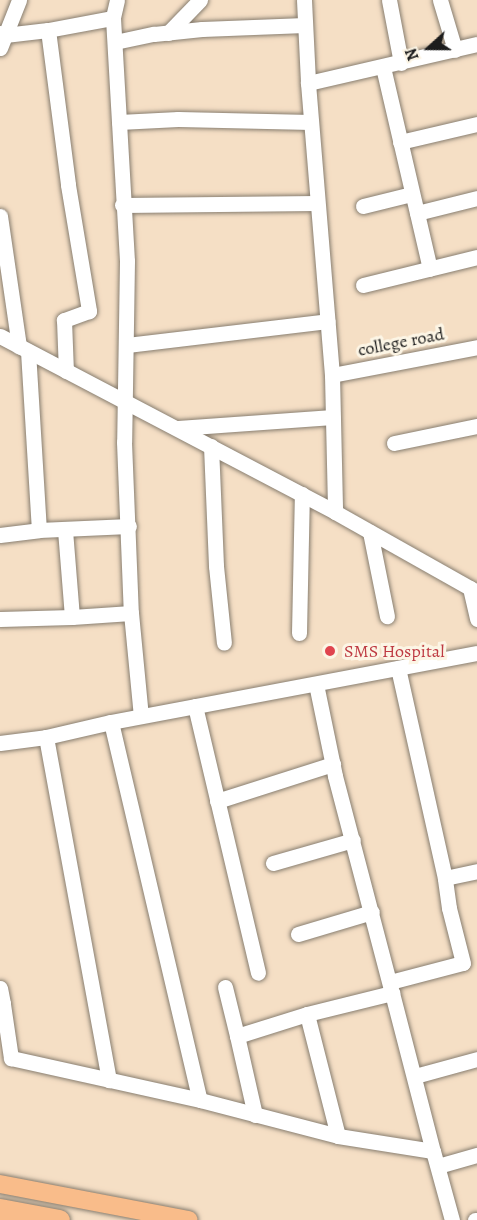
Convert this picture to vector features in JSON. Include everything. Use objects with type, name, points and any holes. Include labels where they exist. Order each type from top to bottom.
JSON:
[{"type":"highway","points":[[0,1209],[59,1220]]},
{"type":"main road","points":[[0,1184],[189,1220]]},
{"type":"street","points":[[2,39],[19,0]]},
{"type":"street","points":[[117,0],[113,18],[127,261],[124,442],[131,613],[141,716]]},
{"type":"street","points":[[168,33],[200,0]]},
{"type":"street","points":[[304,0],[308,83],[332,375],[334,512]]},
{"type":"street","points":[[388,0],[401,63]]},
{"type":"street","points":[[440,0],[455,50]]},
{"type":"street","points":[[2,39],[113,18]]},
{"type":"street","points":[[115,42],[168,33],[305,25]]},
{"type":"street","points":[[48,30],[68,185],[89,311],[64,320],[66,371]]},
{"type":"street","points":[[308,83],[477,44]]},
{"type":"street","points":[[383,67],[430,269]]},
{"type":"street","points":[[119,122],[178,119],[311,122]]},
{"type":"street","points":[[400,142],[477,124]]},
{"type":"street","points":[[363,206],[412,194]]},
{"type":"street","points":[[417,213],[477,198]]},
{"type":"street","points":[[122,205],[317,203]]},
{"type":"street","points":[[0,216],[23,349],[39,530]]},
{"type":"street","points":[[363,285],[477,257]]},
{"type":"street","points":[[127,345],[328,321]]},
{"type":"street","points":[[0,336],[126,404],[178,428],[302,494],[474,590],[477,619]]},
{"type":"street","name":"college road","points":[[332,375],[477,347]]},
{"type":"street","points":[[178,428],[333,417]]},
{"type":"street","points":[[394,443],[477,426]]},
{"type":"street","points":[[211,446],[216,566],[224,643]]},
{"type":"street","points":[[299,633],[302,494]]},
{"type":"street","points":[[0,535],[39,530],[129,526]]},
{"type":"street","points":[[65,530],[72,617]]},
{"type":"street","points":[[370,532],[387,616]]},
{"type":"street","points":[[0,619],[131,613]]},
{"type":"street","points":[[0,742],[46,737],[141,716],[477,653]]},
{"type":"street","points":[[237,1036],[470,962],[449,908],[445,878],[398,668]]},
{"type":"street","points":[[316,684],[333,764],[452,1220]]},
{"type":"street","points":[[195,706],[258,973]]},
{"type":"street","points":[[111,722],[200,1100]]},
{"type":"street","points":[[46,737],[109,1080]]},
{"type":"street","points":[[217,801],[333,764]]},
{"type":"street","points":[[273,863],[353,840]]},
{"type":"street","points":[[445,878],[477,871]]},
{"type":"street","points":[[298,934],[372,912]]},
{"type":"street","points":[[225,987],[255,1114]]},
{"type":"street","points":[[0,988],[11,1058],[200,1100],[338,1136],[435,1158],[477,1155]]},
{"type":"street","points":[[307,1014],[338,1136]]},
{"type":"street","points":[[415,1076],[477,1059]]},
{"type":"place","name":"SMS Hospital","points":[[330,651]]}]
